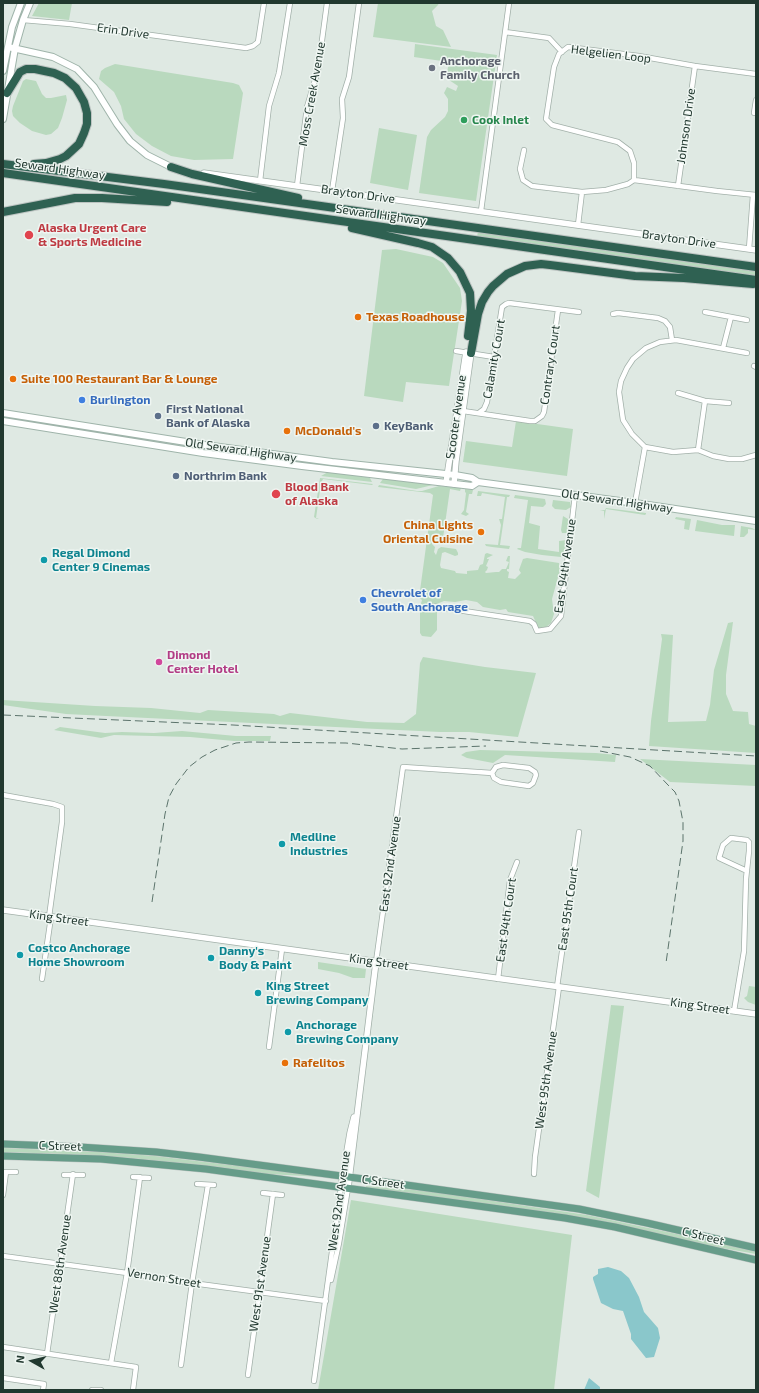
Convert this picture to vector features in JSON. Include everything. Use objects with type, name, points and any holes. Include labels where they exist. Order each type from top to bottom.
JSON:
[{"type":"highway","points":[[5,163],[39,164],[55,161],[66,156],[75,149],[82,139],[86,129],[87,119],[84,102],[76,88],[66,78],[54,73],[32,69],[22,71],[17,75],[7,94]]},
{"type":"highway","name":"Seward Highway","points":[[5,163],[756,267]]},
{"type":"highway","points":[[170,167],[192,174],[344,209]]},
{"type":"highway","name":"Seward Highway","points":[[4,173],[756,280]]},
{"type":"highway","points":[[3,212],[54,201],[83,198],[215,204]]},
{"type":"highway","points":[[320,218],[341,225],[432,247],[448,258],[460,272],[470,293],[468,353]]},
{"type":"highway","points":[[468,353],[482,302],[499,280],[507,274],[525,266],[541,264],[635,276],[684,278],[756,285]]},
{"type":"main road","points":[[3,71],[5,46],[21,3]]},
{"type":"main road","points":[[3,119],[15,48],[23,20],[30,3]]},
{"type":"main road","name":"Brayton Drive","points":[[5,46],[55,58],[76,69],[94,87],[117,124],[130,141],[159,163],[170,167]]},
{"type":"main road","name":"Old Seward Highway","points":[[3,413],[205,445],[318,460],[455,475],[472,478],[478,482],[756,521]]},
{"type":"main road","name":"Old Seward Highway","points":[[3,421],[332,470],[472,486],[478,482]]},
{"type":"main road","points":[[84,434],[90,431],[102,433],[124,432]]},
{"type":"main road","name":"C Street","points":[[3,1144],[156,1152],[346,1176],[579,1209],[756,1248]]},
{"type":"main road","name":"C Street","points":[[3,1156],[85,1158],[162,1164],[344,1187],[565,1218],[635,1232],[756,1260]]},
{"type":"street","name":"Erin Drive","points":[[23,20],[70,24],[246,48],[253,46],[258,42],[264,3]]},
{"type":"street","points":[[260,181],[270,106],[279,73],[290,3]]},
{"type":"street","name":"Moss Creek Avenue","points":[[297,186],[307,107],[318,70],[327,3]]},
{"type":"street","points":[[332,191],[343,118],[342,99],[349,77],[359,3]]},
{"type":"street","points":[[481,211],[510,3]]},
{"type":"street","points":[[506,32],[549,38],[562,52]]},
{"type":"street","name":"Helgelien Loop","points":[[634,180],[634,162],[630,151],[618,142],[552,125],[546,119],[554,67],[559,54],[568,47],[756,74]]},
{"type":"street","name":"Johnson Drive","points":[[678,186],[695,66]]},
{"type":"street","points":[[754,114],[756,100]]},
{"type":"street","points":[[524,150],[520,169],[523,180],[532,186],[582,192],[606,190],[628,184],[634,180],[754,195],[754,217],[749,249]]},
{"type":"street","name":"Brayton Drive","points":[[170,167],[200,173],[756,250]]},
{"type":"street","points":[[578,225],[582,192]]},
{"type":"street","name":"Calamity Court","points":[[480,412],[484,409],[487,402],[502,307],[509,303],[558,310]]},
{"type":"street","points":[[558,310],[579,312]]},
{"type":"street","name":"Contrary Court","points":[[480,412],[530,421],[539,419],[544,412],[558,310]]},
{"type":"street","points":[[705,312],[747,320]]},
{"type":"street","points":[[613,314],[618,313],[658,318],[665,321],[670,327],[672,340]]},
{"type":"street","points":[[723,348],[731,317]]},
{"type":"street","points":[[747,353],[676,340],[660,342],[646,348],[633,359],[627,368],[619,392],[623,420],[632,434],[645,447],[672,452],[698,450],[713,456],[729,459],[742,459],[756,455]]},
{"type":"street","points":[[456,351],[494,357]]},
{"type":"street","name":"Scooter Avenue","points":[[454,484],[468,353]]},
{"type":"street","name":"Scooter Avenue","points":[[446,483],[468,353]]},
{"type":"street","points":[[678,393],[705,401],[730,403]]},
{"type":"street","points":[[698,450],[705,401]]},
{"type":"street","points":[[463,411],[480,412]]},
{"type":"street","points":[[635,503],[645,447]]},
{"type":"street","name":"East 94th Avenue","points":[[431,606],[530,621],[534,624],[537,631],[550,629],[561,616],[575,495]]},
{"type":"street","points":[[503,765],[530,768],[536,772],[536,775],[533,783],[529,786],[501,782],[494,778],[492,773],[496,767],[503,765]]},
{"type":"street","name":"East 92nd Avenue","points":[[376,962],[403,767],[492,773]]},
{"type":"street","points":[[3,795],[62,807],[62,822],[42,979]]},
{"type":"street","name":"East 95th Court","points":[[558,987],[579,832]]},
{"type":"street","points":[[734,1011],[744,951],[749,842],[747,840],[730,838],[723,845],[719,858],[747,871]]},
{"type":"street","name":"East 94th Court","points":[[498,979],[510,880],[517,862]]},
{"type":"street","name":"King Street","points":[[3,910],[756,1014]]},
{"type":"street","points":[[269,1047],[282,949]]},
{"type":"street","name":"West 92nd Avenue","points":[[314,1381],[346,1176],[350,1132],[358,1103],[376,962]]},
{"type":"street","name":"West 95th Avenue","points":[[534,1174],[558,987]]},
{"type":"street","points":[[3,1195],[5,1172],[16,1172]]},
{"type":"street","name":"West 88th Avenue","points":[[47,1354],[73,1174]]},
{"type":"street","points":[[64,1175],[83,1175]]},
{"type":"street","points":[[132,1177],[149,1178]]},
{"type":"street","points":[[111,1363],[127,1272],[140,1177]]},
{"type":"street","points":[[197,1184],[214,1186]]},
{"type":"street","points":[[181,1365],[192,1283],[208,1185]]},
{"type":"street","points":[[263,1193],[282,1195]]},
{"type":"street","name":"West 91st Avenue","points":[[248,1375],[273,1194]]},
{"type":"street","name":"Vernon Street","points":[[3,1256],[127,1272],[192,1283],[326,1301]]},
{"type":"street","points":[[3,1347],[136,1367],[133,1390]]},
{"type":"street","points":[[3,1378],[44,1384],[43,1390]]},
{"type":"street","points":[[93,1390],[101,1390]]},
{"type":"green space","points":[[39,3],[72,3],[69,20],[32,16]]},
{"type":"green space","points":[[378,3],[439,3],[432,11],[436,26],[443,30],[451,47],[373,37]]},
{"type":"green space","name":"Cook Inlet","points":[[415,44],[497,55],[476,201],[419,193],[427,137],[431,130],[445,117],[448,111],[448,99],[444,93],[447,87],[456,91],[458,86],[446,78],[449,62],[414,57]]},
{"type":"green space","points":[[115,64],[239,85],[243,93],[233,159],[194,160],[171,156],[152,146],[136,134],[124,119],[121,106],[114,92],[99,79],[101,71]]},
{"type":"green space","points":[[26,79],[36,81],[42,94],[46,98],[66,95],[67,100],[62,118],[58,128],[51,134],[46,135],[32,131],[13,116],[13,106],[23,81]]},
{"type":"green space","points":[[379,128],[417,135],[408,190],[370,183]]},
{"type":"green space","points":[[478,231],[756,270],[756,276],[477,237]]},
{"type":"green space","points":[[396,249],[433,257],[443,263],[460,288],[462,301],[449,386],[406,382],[403,402],[364,396],[382,250]]},
{"type":"green space","points":[[516,421],[573,429],[567,476],[463,462],[466,441],[512,447]]},
{"type":"green space","points":[[328,472],[366,477],[370,478],[372,482],[321,476]]},
{"type":"green space","points":[[320,478],[373,484],[323,479],[321,483],[316,518],[319,519],[317,519],[314,517]]},
{"type":"green space","points":[[383,479],[437,484],[416,489],[380,483]]},
{"type":"green space","points":[[379,485],[417,491],[439,486],[461,488],[460,491],[450,489],[443,538],[435,539],[432,544],[435,547],[434,552],[436,555],[438,549],[441,547],[456,549],[458,553],[458,555],[455,556],[445,552],[442,553],[441,568],[455,571],[456,573],[467,574],[467,571],[478,570],[480,565],[483,564],[485,554],[487,553],[493,555],[487,558],[489,559],[486,566],[488,567],[485,572],[499,572],[502,569],[506,569],[509,562],[506,561],[508,556],[510,556],[509,569],[507,569],[509,572],[508,578],[515,579],[521,573],[519,570],[523,559],[527,558],[559,563],[560,570],[552,599],[554,614],[551,623],[545,628],[539,629],[533,616],[508,612],[506,609],[500,610],[483,607],[477,602],[466,600],[455,602],[444,601],[439,603],[437,608],[437,630],[431,637],[422,636],[420,633],[420,607],[422,600],[419,598],[433,495],[430,493],[378,487]]},
{"type":"green space","points":[[465,489],[473,490],[472,494],[469,494],[466,512],[469,514],[466,516],[461,514],[464,510]]},
{"type":"green space","points":[[478,491],[510,495],[507,497],[500,545],[510,546],[509,549],[486,546],[485,544],[498,545],[501,525],[499,519],[502,519],[505,497],[482,493],[481,496],[477,496]]},
{"type":"green space","points":[[515,495],[545,499],[546,504],[543,507],[531,506],[529,523],[540,526],[538,549],[559,552],[559,541],[567,540],[564,555],[561,557],[542,555],[517,549],[521,548],[528,500],[514,498]]},
{"type":"green space","points":[[553,500],[570,502],[571,507],[566,510],[555,509],[552,506]]},
{"type":"green space","points":[[606,508],[646,514],[606,509],[604,519],[604,511],[600,510],[605,510]]},
{"type":"green space","points":[[563,516],[568,519],[567,533],[562,533],[561,530]]},
{"type":"green space","points":[[676,517],[691,519],[689,530],[684,529],[685,521],[675,519]]},
{"type":"green space","points":[[697,520],[722,525],[735,525],[734,536],[695,531]]},
{"type":"green space","points":[[741,526],[756,530],[748,529],[748,533],[744,537],[740,537]]},
{"type":"green space","points":[[733,622],[726,675],[726,694],[733,711],[748,712],[749,724],[756,726],[756,753],[649,746],[662,639],[661,634],[673,635],[668,722],[706,721],[710,705],[714,670],[728,623]]},
{"type":"green space","points":[[423,657],[485,667],[536,673],[518,737],[469,732],[440,732],[66,714],[3,705],[3,700],[151,708],[200,713],[208,710],[274,714],[280,716],[290,713],[367,722],[404,723],[416,714],[420,663]]},
{"type":"green space","points":[[60,727],[105,733],[154,733],[182,731],[236,736],[271,736],[270,741],[234,741],[190,737],[114,735],[101,738],[54,730]]},
{"type":"green space","points":[[480,750],[596,753],[616,755],[615,762],[505,755],[493,763],[467,758],[461,755],[466,752]]},
{"type":"green space","points":[[640,759],[756,765],[756,786],[670,782]]},
{"type":"green space","points":[[318,962],[366,969],[365,978],[353,978],[339,973],[318,969]]},
{"type":"green space","points":[[749,986],[756,987],[756,1005],[748,1002],[744,998],[747,996]]},
{"type":"green space","points":[[611,1005],[624,1006],[599,1198],[586,1191]]},
{"type":"green space","points":[[3,1148],[155,1156],[322,1177],[267,1174],[219,1167],[132,1158],[3,1152]]},
{"type":"green space","points":[[366,1186],[426,1191],[587,1215],[712,1241],[756,1252],[756,1254],[546,1212],[366,1188]]},
{"type":"green space","points":[[351,1200],[572,1235],[554,1390],[318,1390]]},
{"type":"water","points":[[608,1267],[621,1271],[629,1278],[639,1297],[644,1312],[658,1328],[660,1338],[654,1357],[646,1358],[631,1339],[631,1334],[623,1311],[613,1309],[601,1303],[593,1277],[598,1274],[598,1269]]},
{"type":"water","points":[[589,1378],[600,1387],[600,1390],[584,1390]]},
{"type":"railway","points":[[3,715],[233,725],[756,756]]},
{"type":"railway","points":[[152,902],[165,814],[169,797],[176,784],[189,767],[202,757],[215,750],[236,743],[249,742],[346,743],[402,749],[486,746]]},
{"type":"railway","points":[[600,751],[630,757],[650,766],[675,792],[679,801],[683,822],[683,841],[666,963]]},
{"type":"place","name":"Anchorage Family Church","points":[[432,68]]},
{"type":"place","name":"Cook Inlet","points":[[464,120]]},
{"type":"place","name":"Alaska Urgent Care & Sports Medicine","points":[[29,235]]},
{"type":"place","name":"Texas Roadhouse","points":[[358,317]]},
{"type":"place","name":"Suite 100 Restaurant Bar & Lounge","points":[[13,379]]},
{"type":"place","name":"Burlington","points":[[82,400]]},
{"type":"place","name":"First National Bank of Alaska","points":[[158,416]]},
{"type":"place","name":"KeyBank","points":[[376,426]]},
{"type":"place","name":"McDonald's","points":[[287,431]]},
{"type":"place","name":"Northrim Bank","points":[[176,476]]},
{"type":"place","name":"Blood Bank of Alaska","points":[[276,494]]},
{"type":"place","name":"China Lights Oriental Cuisine","points":[[481,532]]},
{"type":"place","name":"Regal Dimond Center 9 Cinemas","points":[[44,560]]},
{"type":"place","name":"Chevrolet of South Anchorage","points":[[363,600]]},
{"type":"place","name":"Dimond Center Hotel","points":[[159,662]]},
{"type":"place","name":"Medline Industries","points":[[282,844]]},
{"type":"place","name":"Costco Anchorage Home Showroom","points":[[20,955]]},
{"type":"place","name":"Danny's Body & Paint","points":[[211,958]]},
{"type":"place","name":"King Street Brewing Company","points":[[258,993]]},
{"type":"place","name":"Anchorage Brewing Company","points":[[288,1032]]},
{"type":"place","name":"Rafelitos","points":[[285,1063]]}]
